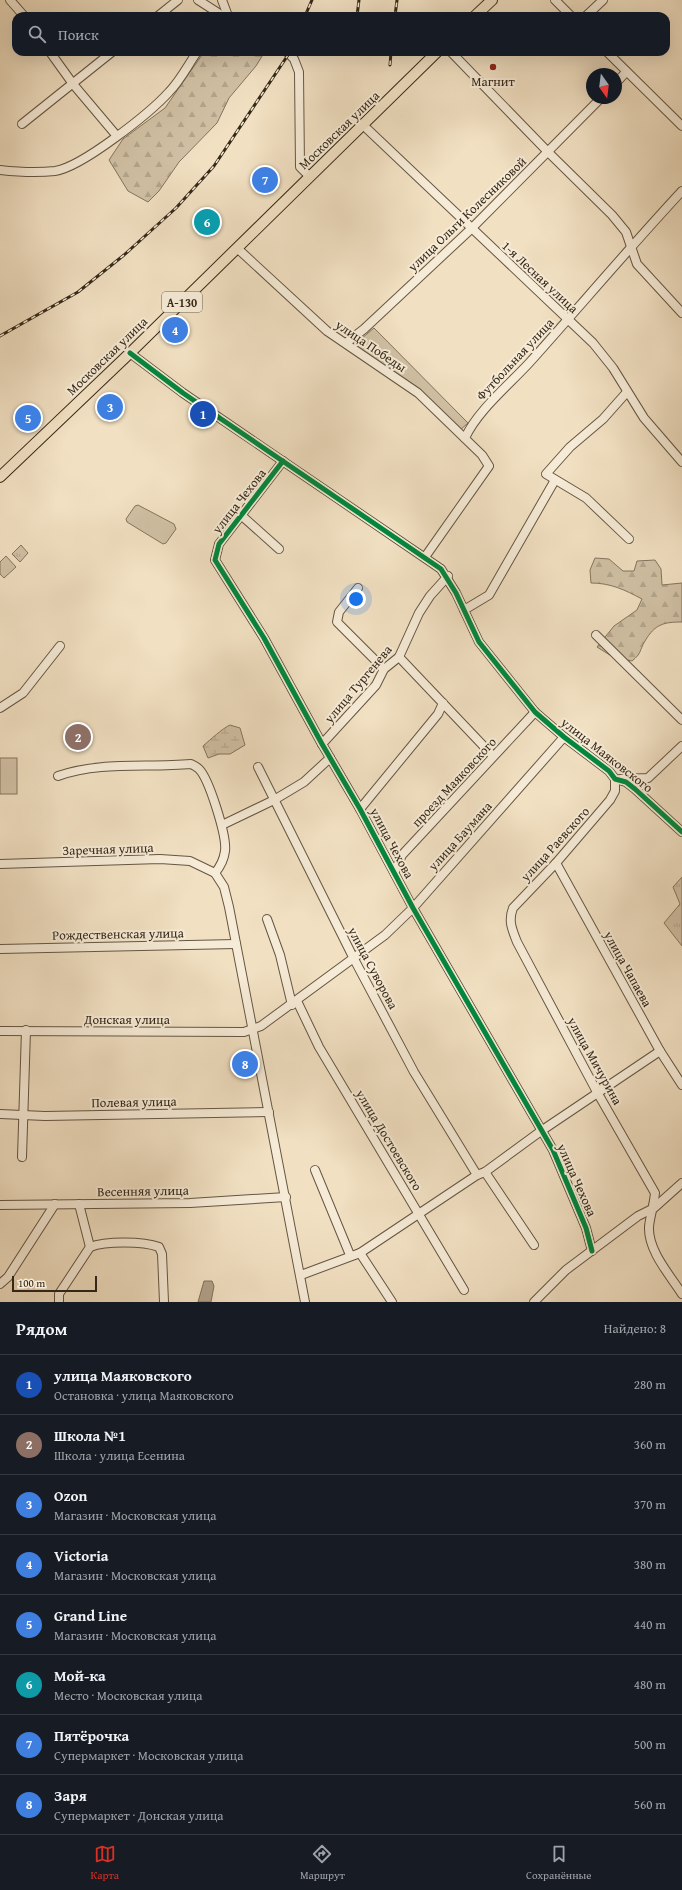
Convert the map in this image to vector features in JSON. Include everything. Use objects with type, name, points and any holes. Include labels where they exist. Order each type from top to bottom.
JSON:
[{"type":"main road","points":[[479,12],[492,0]]},
{"type":"main road","name":"Московская улица","points":[[0,477],[130,353],[433,56]]},
{"type":"street","points":[[10,0],[20,12]]},
{"type":"street","points":[[163,12],[178,0]]},
{"type":"street","points":[[198,0],[217,12]]},
{"type":"street","points":[[222,0],[226,12]]},
{"type":"street","points":[[555,0],[567,12]]},
{"type":"street","points":[[590,12],[602,0]]},
{"type":"street","points":[[53,56],[73,84],[116,135]]},
{"type":"street","points":[[22,124],[107,56]]},
{"type":"street","points":[[0,170],[27,172],[56,171],[70,166],[146,116],[170,91],[194,56]]},
{"type":"street","points":[[291,56],[294,59],[299,72],[300,167],[310,177]]},
{"type":"street","points":[[455,56],[549,153],[612,215],[626,232],[637,264],[682,313]]},
{"type":"street","points":[[611,56],[682,126]]},
{"type":"street","points":[[622,76],[626,72]]},
{"type":"street","name":"улица Ольги Колесниковой","points":[[346,343],[364,329],[471,229],[549,153],[595,104]]},
{"type":"street","name":"1-я Лесная улица","points":[[363,125],[593,343],[613,368],[644,418],[682,462]]},
{"type":"street","name":"Футбольная улица","points":[[465,438],[468,430],[682,191]]},
{"type":"street","name":"улица Победы","points":[[237,248],[327,331],[418,393],[465,438],[489,466],[425,557]]},
{"type":"street","name":"улица Маяковского","points":[[130,353],[183,393],[284,460],[441,569],[448,576],[479,642],[535,712],[564,737],[609,771],[615,779],[626,782],[635,789],[682,832]]},
{"type":"street","points":[[627,392],[603,419],[570,448],[546,474],[586,498],[629,539]]},
{"type":"street","name":"улица Чехова","points":[[284,460],[219,544],[215,560],[264,638],[322,744],[395,871],[413,908],[552,1150],[586,1228],[592,1251]]},
{"type":"street","points":[[464,610],[489,595],[555,480]]},
{"type":"street","points":[[241,516],[279,549]]},
{"type":"street","name":"улица Тургенева","points":[[322,744],[376,685],[384,669],[399,657],[419,613],[430,596],[448,576]]},
{"type":"street","points":[[358,588],[339,612],[337,622],[384,669]]},
{"type":"street","points":[[596,635],[682,720]]},
{"type":"street","points":[[0,708],[23,693],[60,646]]},
{"type":"street","points":[[399,657],[493,756]]},
{"type":"street","points":[[360,808],[438,714],[443,703]]},
{"type":"street","name":"проезд Маяковского","points":[[395,871],[402,855],[535,712]]},
{"type":"street","name":"улица Баумана","points":[[253,1029],[261,1026],[294,1003],[385,935],[413,908],[564,737]]},
{"type":"street","points":[[615,779],[648,778],[682,746]]},
{"type":"street","points":[[222,825],[274,800],[304,782],[330,758]]},
{"type":"street","points":[[58,776],[75,770],[191,764],[198,768],[204,776],[222,825],[225,850],[220,867],[215,873],[224,887],[236,944],[286,1197],[305,1302]]},
{"type":"street","name":"улица Суворова","points":[[258,767],[354,959],[414,1072],[477,1175]]},
{"type":"street","name":"улица Раевского","points":[[510,925],[510,917],[513,908],[556,862],[610,800],[615,791],[615,779]]},
{"type":"street","name":"Заречная улица","points":[[0,864],[160,859],[190,862],[215,873]]},
{"type":"street","name":"улица Чапаева","points":[[556,862],[660,1051],[682,1085]]},
{"type":"street","name":"улица Достоевского","points":[[267,919],[280,955],[294,1003],[319,1047],[420,1213],[464,1290]]},
{"type":"street","name":"улица Мичурина","points":[[510,925],[517,942],[598,1092],[655,1193],[654,1208],[649,1227],[651,1242],[659,1260],[682,1294]]},
{"type":"street","name":"Рождественская улица","points":[[0,949],[236,944]]},
{"type":"street","name":"Донская улица","points":[[0,1031],[244,1032],[253,1029]]},
{"type":"street","points":[[22,1157],[24,1134],[23,1114],[26,1030]]},
{"type":"street","points":[[301,1275],[350,1255],[360,1253],[477,1175],[485,1172],[541,1131],[660,1051]]},
{"type":"street","name":"Полевая улица","points":[[0,1114],[45,1116],[269,1112]]},
{"type":"street","points":[[315,1170],[350,1255]]},
{"type":"street","points":[[485,1172],[534,1245]]},
{"type":"street","points":[[534,1302],[566,1270],[638,1216],[654,1208],[680,1188]]},
{"type":"street","name":"Весенняя улица","points":[[0,1205],[190,1203],[286,1197]]},
{"type":"street","points":[[0,1284],[8,1277],[55,1204]]},
{"type":"street","points":[[79,1204],[90,1247]]},
{"type":"street","points":[[59,1302],[59,1294],[90,1247],[97,1244],[150,1244],[159,1246],[162,1254],[164,1302]]},
{"type":"street","points":[[360,1253],[392,1302]]},
{"type":"green space","points":[[201,56],[262,56],[256,66],[229,98],[217,123],[179,162],[159,191],[148,202],[128,191],[109,160],[123,139],[165,108]]},
{"type":"green space","points":[[374,328],[468,423],[459,431],[354,345]]},
{"type":"green space","points":[[138,505],[174,524],[176,529],[166,543],[163,544],[127,522],[126,519],[135,506]]},
{"type":"green space","points":[[21,545],[28,553],[20,562],[12,554]]},
{"type":"green space","points":[[6,556],[16,567],[4,578],[0,574],[0,562]]},
{"type":"green space","points":[[595,558],[609,559],[623,571],[634,571],[637,561],[655,560],[661,569],[662,585],[682,583],[682,622],[660,625],[652,631],[643,644],[639,654],[632,661],[613,657],[597,647],[614,626],[637,610],[642,599],[618,588],[605,584],[591,583],[590,570]]},
{"type":"green space","points":[[230,725],[240,728],[245,745],[230,754],[219,754],[208,758],[203,746],[220,731]]},
{"type":"green space","points":[[0,758],[17,758],[17,794],[0,794]]},
{"type":"green space","points":[[682,877],[682,946],[664,923],[680,904],[673,887]]},
{"type":"shaded area","points":[[204,1281],[212,1281],[214,1286],[211,1302],[198,1302]]},
{"type":"railway","points":[[307,12],[312,0]]},
{"type":"railway","points":[[358,12],[359,0]]},
{"type":"railway","points":[[396,12],[397,0]]},
{"type":"railway","points":[[0,336],[78,292],[124,255],[176,208],[214,166],[287,56]]},
{"type":"railway","points":[[390,65],[391,56]]},
{"type":"cycle path","points":[[130,353],[183,393],[441,569],[456,593],[479,642],[535,712],[564,737],[609,771],[615,779],[626,782],[635,789],[682,832]]},
{"type":"cycle path","points":[[283,461],[219,544],[215,560],[264,638],[322,744],[360,809],[413,908],[553,1150],[586,1228],[592,1251]]},
{"type":"place","name":"Магнит","points":[[493,67]]},
{"type":"place","name":"Пятёрочка","points":[[265,180]]},
{"type":"place","name":"Мой-ка","points":[[207,222]]},
{"type":"place","name":"Victoria","points":[[175,330]]},
{"type":"place","name":"Ozon","points":[[110,407]]},
{"type":"place","name":"улица Маяковского","points":[[203,414]]},
{"type":"place","name":"Grand Line","points":[[28,418]]},
{"type":"place","name":"Школа №1","points":[[78,737]]},
{"type":"place","name":"Заря","points":[[245,1064]]}]
